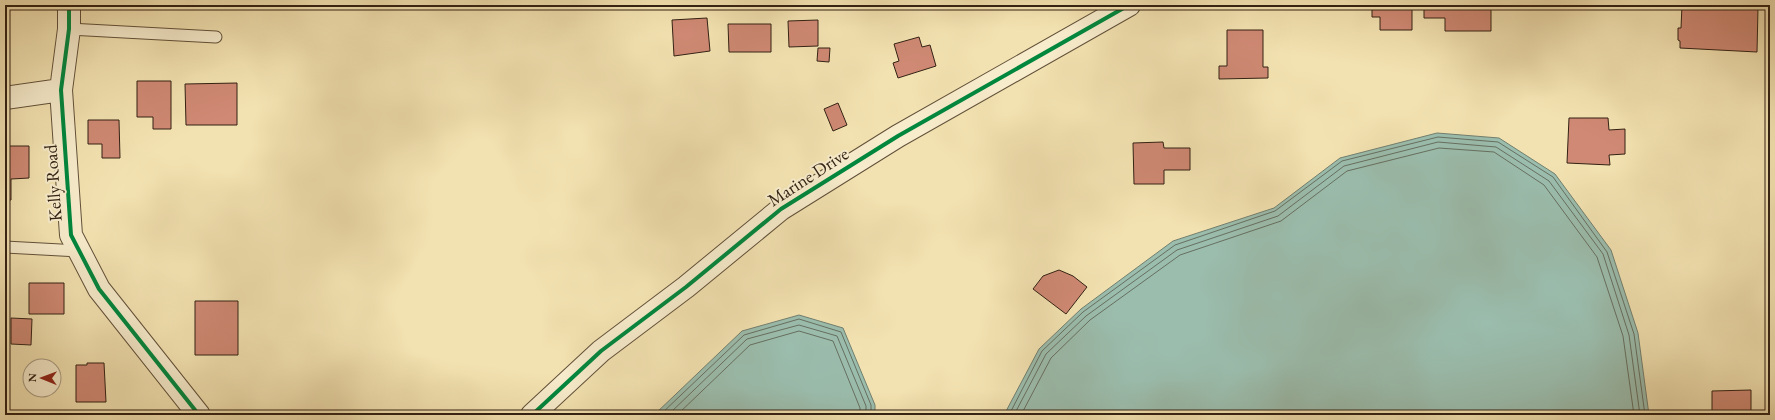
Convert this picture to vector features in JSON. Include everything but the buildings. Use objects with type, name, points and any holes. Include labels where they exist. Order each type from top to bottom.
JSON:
[{"type":"street","name":"Kelly Road","points":[[69,5],[69,29],[61,90],[71,235],[99,289],[199,415]]},
{"type":"street","name":"Marine Drive","points":[[532,415],[601,351],[686,287],[781,209],[898,136],[1129,5]]},
{"type":"street","points":[[5,98],[61,90]]},
{"type":"lane","points":[[69,29],[216,37]]},
{"type":"lane","points":[[5,247],[79,251]]},
{"type":"water","points":[[1437,133],[1499,138],[1555,174],[1611,250],[1638,333],[1649,415],[1004,415],[1039,349],[1081,309],[1173,241],[1274,208],[1340,158]]},
{"type":"water","points":[[799,315],[843,328],[875,405],[875,415],[654,415],[742,331]]},
{"type":"cycle path","points":[[69,5],[69,29],[61,90],[71,235],[99,289],[199,415]]},
{"type":"cycle path","points":[[532,415],[601,351],[686,287],[781,209],[898,136],[1129,5]]}]
